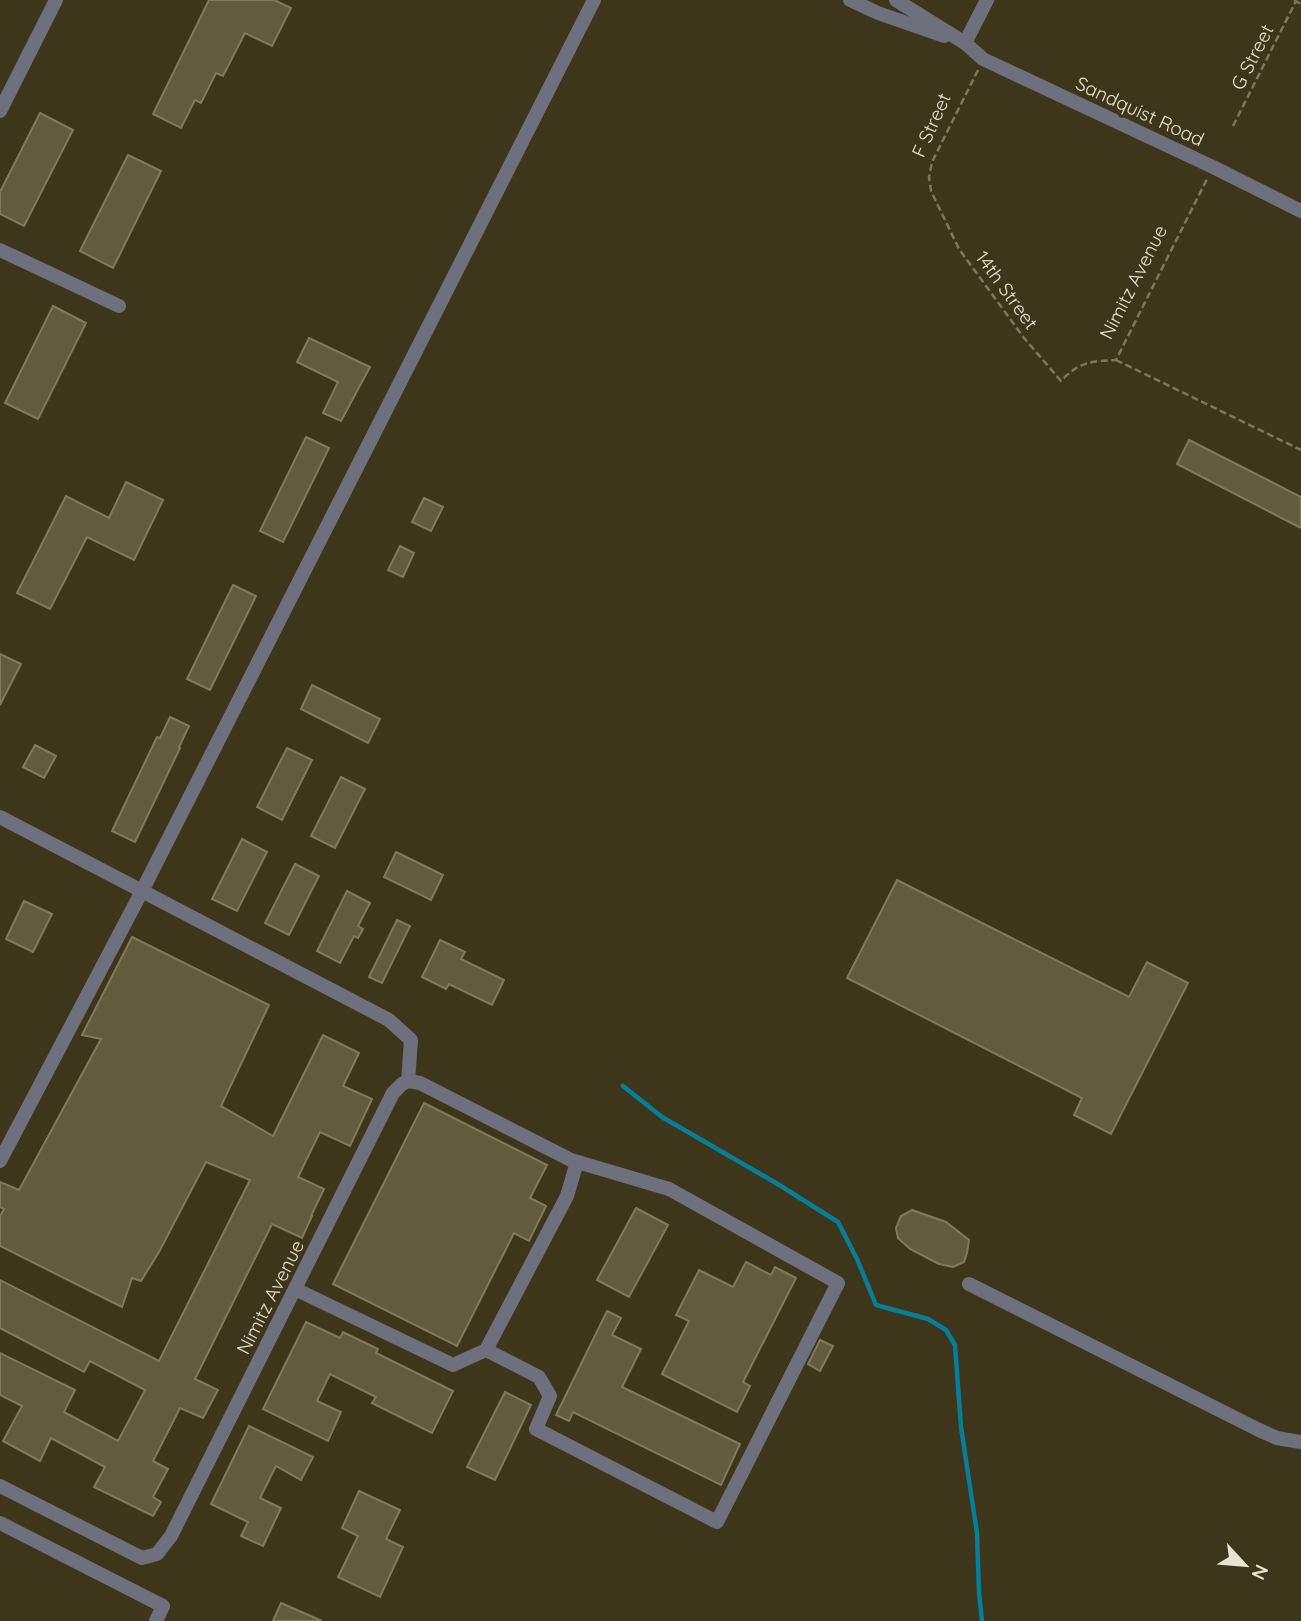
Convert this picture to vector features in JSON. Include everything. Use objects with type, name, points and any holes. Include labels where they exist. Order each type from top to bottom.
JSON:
[{"type":"street","points":[[0,111],[56,0]]},
{"type":"street","points":[[0,1161],[142,891],[594,0]]},
{"type":"street","name":"Sandquist Road","points":[[850,0],[878,13],[965,43]]},
{"type":"street","name":"Sandquist Road","points":[[896,0],[965,43],[983,59],[1301,211]]},
{"type":"street","points":[[965,43],[987,0]]},
{"type":"street","points":[[0,250],[119,306]]},
{"type":"street","points":[[0,817],[389,1020],[411,1040],[408,1081],[420,1083],[577,1162],[669,1189],[838,1283],[717,1522],[536,1429],[550,1396],[539,1377],[486,1350]]},
{"type":"street","name":"Nimitz Avenue","points":[[0,1486],[142,1558],[157,1554],[171,1536],[393,1093],[408,1081]]},
{"type":"street","points":[[295,1289],[453,1365],[486,1350],[567,1196],[577,1162]]},
{"type":"street","points":[[969,1284],[1259,1430],[1276,1438],[1301,1442]]},
{"type":"street","points":[[0,1523],[163,1606],[156,1621]]},
{"type":"path","points":[[1295,1],[1301,4]]},
{"type":"path","name":"G Street","points":[[1233,126],[1295,1]]},
{"type":"path","name":"F Street","points":[[940,210],[931,191],[929,177],[932,162],[983,59]]},
{"type":"path","name":"Nimitz Avenue","points":[[1061,380],[1070,371],[1089,362],[1116,360],[1213,167]]},
{"type":"path","name":"14th Street","points":[[940,210],[959,249],[1024,338],[1061,380]]},
{"type":"path","points":[[1116,360],[1301,450]]},
{"type":"building","points":[[209,0],[274,0],[291,8],[272,46],[245,33],[223,76],[216,73],[201,103],[195,100],[181,128],[153,114]]},
{"type":"building","points":[[40,113],[73,130],[24,226],[0,214],[0,192]]},
{"type":"building","points":[[128,155],[161,171],[113,268],[80,251]]},
{"type":"building","points":[[53,306],[86,323],[38,419],[5,403]]},
{"type":"building","points":[[309,338],[370,367],[341,421],[323,413],[338,382],[297,362]]},
{"type":"building","points":[[306,437],[329,448],[283,542],[260,531]]},
{"type":"building","points":[[1189,440],[1301,497],[1301,528],[1177,464]]},
{"type":"building","points":[[126,482],[163,500],[134,560],[87,537],[50,609],[17,593],[66,496],[109,518]]},
{"type":"building","points":[[424,498],[443,507],[431,531],[412,522]]},
{"type":"building","points":[[400,546],[414,553],[403,577],[388,570]]},
{"type":"building","points":[[233,585],[256,596],[210,690],[187,679]]},
{"type":"building","points":[[0,654],[21,664],[0,705]]},
{"type":"building","points":[[312,685],[380,719],[368,743],[301,709]]},
{"type":"building","points":[[170,717],[189,726],[135,842],[112,831],[157,737],[160,738]]},
{"type":"building","points":[[35,745],[56,756],[44,778],[23,767]]},
{"type":"building","points":[[287,748],[312,760],[282,820],[257,807]]},
{"type":"building","points":[[341,777],[365,789],[335,848],[311,836]]},
{"type":"building","points":[[242,839],[267,852],[237,911],[212,899]]},
{"type":"building","points":[[396,852],[443,875],[431,900],[384,877]]},
{"type":"building","points":[[295,864],[319,876],[289,935],[265,923]]},
{"type":"building","points":[[897,880],[1129,997],[1147,962],[1188,983],[1111,1134],[1074,1115],[1082,1098],[847,978]]},
{"type":"building","points":[[347,891],[370,903],[358,926],[363,929],[358,938],[354,936],[340,963],[317,951]]},
{"type":"building","points":[[24,901],[52,914],[33,952],[6,939]]},
{"type":"building","points":[[397,920],[410,926],[382,983],[369,977]]},
{"type":"building","points":[[132,937],[269,1005],[221,1106],[273,1136],[323,1035],[359,1053],[343,1086],[372,1099],[350,1146],[320,1132],[298,1177],[324,1189],[302,1238],[272,1224],[195,1379],[218,1390],[203,1418],[180,1408],[153,1461],[168,1469],[153,1497],[161,1502],[153,1516],[94,1487],[105,1467],[51,1438],[40,1461],[3,1441],[22,1406],[0,1395],[0,1353],[75,1390],[64,1412],[118,1441],[145,1390],[90,1361],[84,1372],[0,1328],[0,1280],[159,1361],[250,1180],[206,1162],[141,1281],[132,1278],[122,1307],[0,1246],[0,1216],[4,1209],[0,1207],[0,1182],[19,1190],[101,1039],[82,1035]]},
{"type":"building","points":[[440,940],[465,952],[461,959],[504,980],[492,1005],[449,984],[446,989],[422,977]]},
{"type":"building","points":[[424,1103],[547,1165],[530,1198],[546,1206],[529,1241],[514,1233],[457,1346],[333,1284]]},
{"type":"building","points":[[636,1208],[668,1225],[629,1297],[597,1280]]},
{"type":"building","points":[[912,1210],[946,1222],[969,1240],[964,1262],[953,1267],[939,1264],[910,1249],[898,1238],[896,1228],[901,1216]]},
{"type":"building","points":[[746,1262],[771,1275],[775,1267],[796,1278],[743,1382],[750,1386],[737,1412],[662,1374],[689,1321],[676,1315],[699,1270],[733,1287]]},
{"type":"building","points":[[607,1311],[621,1318],[612,1335],[641,1349],[622,1387],[740,1444],[721,1485],[573,1412],[569,1421],[556,1415]]},
{"type":"building","points":[[306,1322],[340,1338],[343,1332],[378,1349],[376,1353],[453,1391],[432,1433],[372,1403],[376,1397],[330,1374],[317,1401],[341,1412],[328,1441],[263,1409]]},
{"type":"building","points":[[820,1340],[833,1346],[820,1371],[808,1364]]},
{"type":"building","points":[[505,1392],[531,1405],[495,1480],[467,1467]]},
{"type":"building","points":[[249,1426],[313,1457],[301,1480],[276,1466],[260,1498],[281,1508],[263,1546],[241,1536],[248,1522],[211,1504]]},
{"type":"building","points":[[359,1491],[400,1510],[386,1539],[403,1547],[380,1597],[338,1577],[358,1536],[342,1528]]},
{"type":"building","points":[[281,1603],[322,1621],[273,1621]]},
{"type":"waterway","points":[[623,1086],[662,1117],[838,1222],[876,1305],[928,1319],[946,1330],[955,1345],[961,1427],[977,1533],[982,1621]]}]
